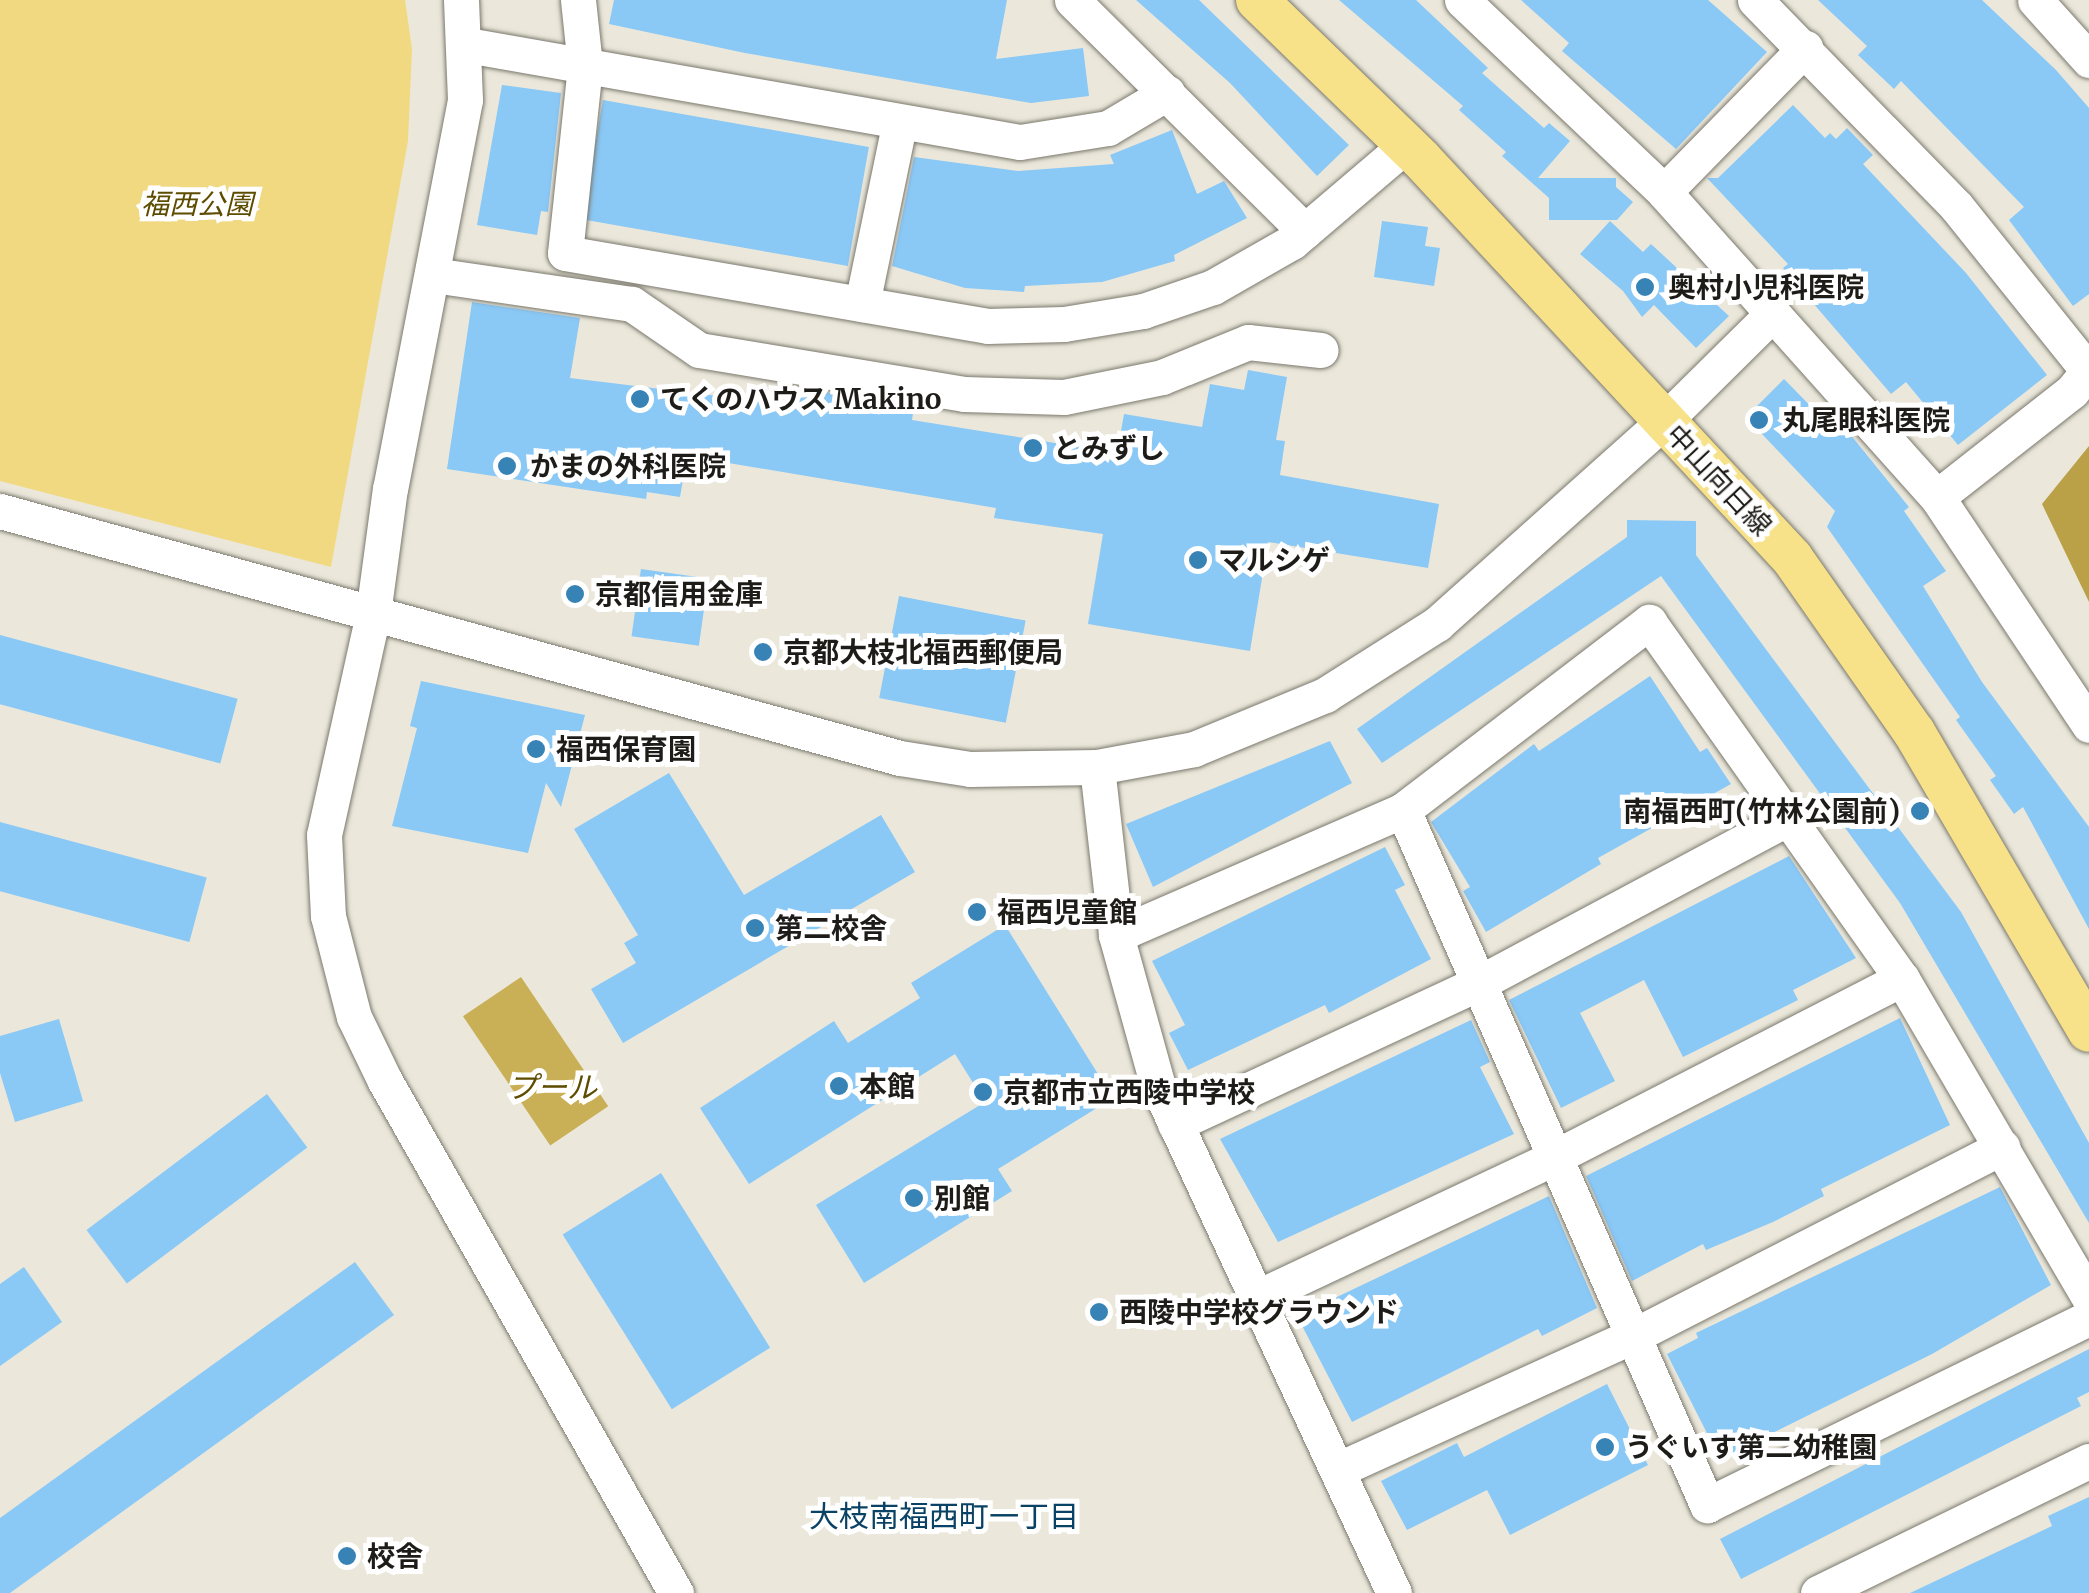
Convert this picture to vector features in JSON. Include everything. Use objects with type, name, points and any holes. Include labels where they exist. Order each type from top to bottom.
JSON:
[{"type":"main road","name":"中山向日線","points":[[1256,0],[1406,145],[1792,558],[1914,732],[2089,1031]]},
{"type":"street","points":[[461,0],[467,45],[464,100],[373,614],[324,835],[328,916],[354,1017],[676,1593]]},
{"type":"street","points":[[578,0],[586,66],[565,253],[987,326],[1064,324],[1143,312],[1213,288],[1306,231],[1406,145]]},
{"type":"street","points":[[1072,0],[1306,231]]},
{"type":"street","points":[[1462,0],[1664,192],[1937,497],[2089,724]]},
{"type":"street","points":[[1755,0],[1956,206],[2088,370],[2072,392],[1937,497]]},
{"type":"street","points":[[2036,0],[2089,60]]},
{"type":"street","points":[[467,45],[899,126],[1020,142],[1108,128],[1167,93]]},
{"type":"street","points":[[1664,192],[1804,48]]},
{"type":"street","points":[[862,304],[899,126]]},
{"type":"street","points":[[433,274],[632,304],[700,350],[964,394],[1064,397],[1162,378],[1248,342],[1321,350]]},
{"type":"street","points":[[0,511],[900,758],[970,769],[1096,767],[1194,749],[1325,696],[1437,624],[1664,421],[1772,314]]},
{"type":"street","points":[[1116,934],[1403,810],[1649,622],[1902,979],[2089,1298]]},
{"type":"street","points":[[1096,767],[1116,934],[1158,1086],[1394,1593]]},
{"type":"street","points":[[1403,810],[1707,1505],[2089,1318]]},
{"type":"street","points":[[1176,1124],[1479,983],[1790,817]]},
{"type":"street","points":[[1256,1298],[1555,1157],[1902,979]]},
{"type":"street","points":[[1337,1470],[1633,1336],[2002,1148]]},
{"type":"street","points":[[1818,1593],[2089,1461]]},
{"type":"green space","name":"福西公園","points":[[0,0],[405,0],[412,49],[408,141],[331,567],[0,481]]},
{"type":"shaded area","points":[[2089,446],[2089,602],[2042,504]]},
{"type":"water","name":"プール","points":[[521,977],[608,1106],[550,1145],[463,1016]]},
{"type":"building","points":[[614,0],[1007,0],[996,59],[1083,48],[1089,96],[1031,103],[745,53],[609,24]]},
{"type":"building","points":[[1136,0],[1199,0],[1349,145],[1317,176],[1230,83]]},
{"type":"building","points":[[1339,0],[1416,0],[1488,68],[1482,73],[1544,128],[1549,123],[1570,141],[1538,178],[1616,178],[1616,187],[1633,202],[1617,220],[1549,220],[1549,198],[1459,110],[1463,106]]},
{"type":"building","points":[[1521,0],[1708,0],[1767,52],[1676,149],[1562,51],[1569,43]]},
{"type":"building","points":[[1818,0],[1982,0],[2056,70],[2089,108],[2089,294],[2073,306],[2009,220],[2024,207],[1901,81],[1894,89],[1858,55],[1867,46]]},
{"type":"building","points":[[502,85],[561,93],[548,212],[541,211],[537,235],[477,225]]},
{"type":"building","points":[[603,100],[869,147],[848,266],[582,219]]},
{"type":"building","points":[[1793,105],[1825,138],[1830,133],[1836,139],[1847,128],[1873,155],[1863,164],[1966,273],[2047,375],[1958,445],[1906,382],[1891,394],[1783,268],[1788,264],[1707,178],[1718,178]]},
{"type":"building","points":[[1172,130],[1197,194],[1224,181],[1247,218],[1174,255],[1175,261],[1102,282],[1025,286],[1024,292],[965,288],[892,266],[914,157],[1018,171],[1114,164],[1110,155]]},
{"type":"building","points":[[1382,221],[1428,227],[1425,246],[1440,248],[1434,286],[1374,277]]},
{"type":"building","points":[[1610,221],[1643,252],[1651,244],[1729,316],[1696,348],[1654,305],[1642,317],[1623,291],[1580,254]]},
{"type":"building","points":[[472,302],[580,318],[570,378],[785,404],[788,386],[914,407],[912,420],[1117,453],[1124,414],[1202,427],[1210,384],[1244,390],[1248,370],[1287,377],[1276,440],[1285,441],[1280,475],[1439,504],[1428,568],[1268,542],[1250,651],[1088,624],[1103,534],[994,518],[996,508],[687,456],[680,497],[647,492],[646,499],[447,469]]},
{"type":"building","points":[[1784,379],[1833,429],[1841,423],[1909,507],[1904,511],[1946,571],[1923,586],[1982,682],[2089,827],[2089,929],[2023,807],[2014,814],[1990,780],[1996,776],[1956,720],[1960,717],[1827,527],[1835,511],[1746,417]]},
{"type":"building","points":[[1627,520],[1696,521],[1696,555],[1961,912],[2089,1143],[2089,1223],[1900,903],[1661,576],[1382,763],[1357,729],[1627,537]]},
{"type":"building","points":[[641,569],[708,578],[699,646],[632,636]]},
{"type":"building","points":[[899,596],[1026,621],[1006,723],[879,698]]},
{"type":"building","points":[[0,635],[238,699],[220,763],[0,704]]},
{"type":"building","points":[[1650,676],[1700,752],[1707,748],[1731,784],[1598,858],[1601,864],[1486,932],[1463,891],[1470,887],[1431,822],[1534,744],[1539,751]]},
{"type":"building","points":[[421,681],[585,715],[561,807],[546,783],[528,853],[392,826],[417,728],[410,726]]},
{"type":"building","points":[[1330,741],[1352,783],[1153,887],[1126,824]]},
{"type":"building","name":"第二校舎","points":[[669,773],[744,895],[881,815],[915,872],[623,1043],[591,989],[636,963],[624,943],[638,935],[574,829]]},
{"type":"building","points":[[0,822],[207,877],[189,942],[0,891]]},
{"type":"building","points":[[1385,847],[1405,885],[1395,890],[1431,959],[1329,1013],[1325,1005],[1188,1070],[1169,1033],[1185,1025],[1152,961]]},
{"type":"building","points":[[1789,856],[1856,958],[1793,990],[1798,1000],[1683,1057],[1644,980],[1580,1013],[1615,1081],[1561,1108],[1509,1000]]},
{"type":"building","points":[[1005,925],[1113,1098],[998,1169],[1012,1191],[864,1283],[816,1205],[985,1102],[955,1054],[749,1184],[700,1108],[834,1021],[848,1043],[920,998],[911,983]]},
{"type":"building","points":[[1900,1018],[1950,1125],[1821,1189],[1824,1196],[1773,1222],[1706,1250],[1703,1244],[1632,1281],[1586,1176]]},
{"type":"building","points":[[59,1019],[83,1101],[15,1122],[0,1073],[0,1036]]},
{"type":"building","points":[[1471,1020],[1490,1062],[1480,1067],[1514,1134],[1278,1242],[1220,1139]]},
{"type":"building","points":[[267,1094],[307,1148],[127,1284],[87,1230]]},
{"type":"building","points":[[661,1173],[770,1348],[672,1409],[563,1234]]},
{"type":"building","points":[[2000,1187],[2051,1285],[1932,1354],[1720,1459],[1667,1354],[1698,1338],[1696,1333]]},
{"type":"building","points":[[1549,1196],[1597,1308],[1542,1336],[1538,1329],[1352,1422],[1297,1316]]},
{"type":"building","points":[[355,1262],[394,1315],[10,1593],[0,1593],[0,1518]]},
{"type":"building","points":[[24,1267],[62,1322],[0,1366],[0,1284]]},
{"type":"building","points":[[2089,1349],[2089,1392],[2077,1398],[2081,1406],[1741,1579],[1720,1539]]},
{"type":"building","points":[[1607,1384],[1648,1465],[1510,1535],[1487,1490],[1407,1530],[1381,1481],[1457,1443],[1464,1457]]},
{"type":"building","points":[[2089,1497],[2089,1593],[1910,1593],[2052,1526],[2048,1516]]},
{"type":"place","name":"奥村小児科医院","points":[[1645,287]]},
{"type":"place","name":"てくのハウス Makino","points":[[640,399]]},
{"type":"place","name":"丸尾眼科医院","points":[[1759,420]]},
{"type":"place","name":"とみずし","points":[[1033,448]]},
{"type":"place","name":"かまの外科医院","points":[[507,466]]},
{"type":"place","name":"マルシゲ","points":[[1198,560]]},
{"type":"place","name":"京都信用金庫","points":[[575,594]]},
{"type":"place","name":"京都大枝北福西郵便局","points":[[763,652]]},
{"type":"place","name":"福西保育園","points":[[536,749]]},
{"type":"place","name":"南福西町(竹林公園前)","points":[[1920,811]]},
{"type":"place","name":"福西児童館","points":[[977,912]]},
{"type":"place","name":"第二校舎","points":[[755,928]]},
{"type":"place","name":"本館","points":[[839,1086]]},
{"type":"place","name":"京都市立西陵中学校","points":[[983,1092]]},
{"type":"place","name":"別館","points":[[914,1198]]},
{"type":"place","name":"西陵中学校グラウンド","points":[[1099,1312]]},
{"type":"place","name":"うぐいす第二幼稚園","points":[[1605,1447]]},
{"type":"place","name":"校舎","points":[[347,1556]]},
{"type":"district","name":"大枝南福西町一丁目","points":[[944,1516]]}]
